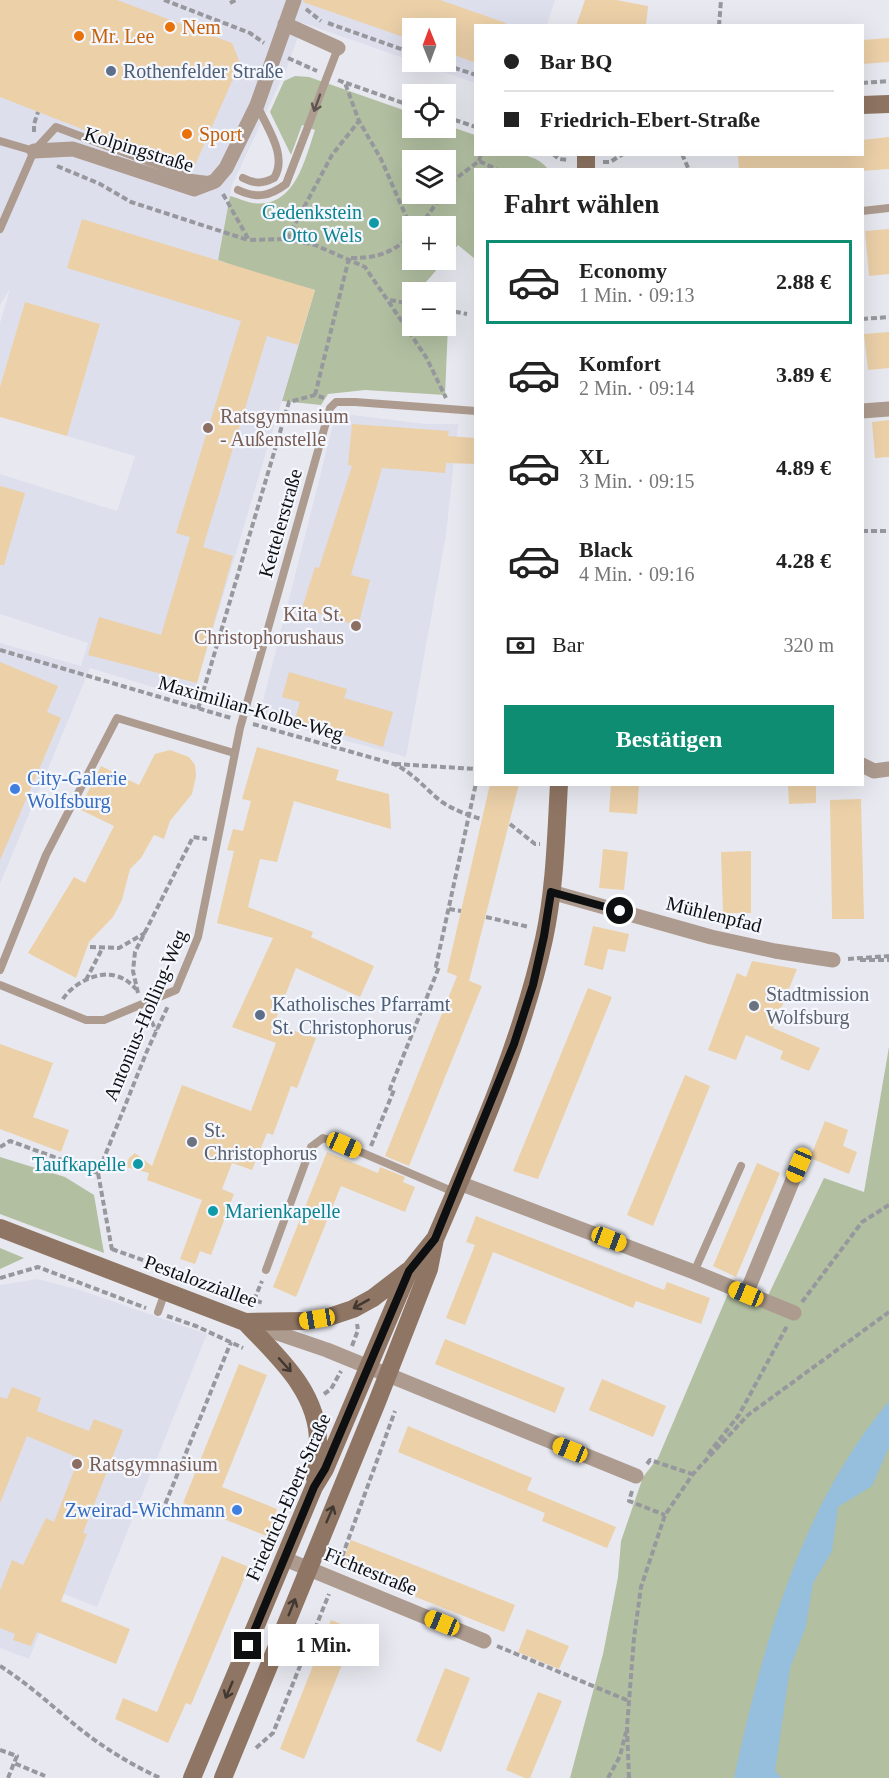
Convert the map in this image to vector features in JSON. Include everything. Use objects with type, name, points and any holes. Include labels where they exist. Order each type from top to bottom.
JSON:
[{"type":"street","name":"Kolpingstraße","points":[[34,151],[73,149],[194,189],[215,181],[226,168],[257,105],[293,2]]},
{"type":"street","points":[[285,24],[338,48]]},
{"type":"street","points":[[864,105],[886,103]]},
{"type":"street","points":[[864,411],[889,409]]},
{"type":"street","points":[[864,766],[874,771],[889,769]]},
{"type":"street","name":"Friedrich-Ebert-Straße","points":[[223,1778],[429,1269],[435,1239],[514,1044],[533,985],[545,930],[551,892],[559,786]]},
{"type":"street","name":"Mühlenpfad","points":[[551,892],[711,937],[775,951],[833,960]]},
{"type":"street","points":[[746,1294],[799,1165]]},
{"type":"street","points":[[457,1188],[694,1272],[794,1313]]},
{"type":"street","name":"Pestalozziallee","points":[[0,1228],[245,1322],[327,1350],[636,1476]]},
{"type":"street","name":"Friedrich-Ebert-Straße","points":[[192,1778],[314,1487],[325,1469],[409,1271],[435,1239]]},
{"type":"street","points":[[245,1322],[306,1321],[329,1317],[353,1309],[373,1298],[409,1271]]},
{"type":"street","points":[[245,1322],[291,1371],[310,1402],[318,1440],[314,1487]]},
{"type":"street","name":"Fichtestraße","points":[[285,1558],[484,1641]]},
{"type":"lane","points":[[238,190],[247,194],[264,196],[272,194],[286,184],[294,169],[338,48]]},
{"type":"lane","points":[[243,178],[252,183],[263,183],[274,178],[279,165],[277,151],[257,105]]},
{"type":"lane","points":[[0,229],[34,151],[56,127],[192,178],[215,181]]},
{"type":"lane","points":[[0,141],[34,151]]},
{"type":"lane","points":[[864,211],[889,208]]},
{"type":"lane","name":"Kettelerstraße","points":[[242,721],[330,408],[336,402],[355,402],[474,411]]},
{"type":"lane","points":[[0,970],[46,855],[117,718],[234,753]]},
{"type":"lane","name":"Antonius-Holling-Weg","points":[[176,990],[198,937],[242,721]]},
{"type":"lane","points":[[0,985],[86,1020],[104,1020],[176,990]]},
{"type":"lane","points":[[266,1270],[311,1148],[323,1138],[457,1188]]},
{"type":"lane","points":[[694,1272],[741,1166]]},
{"type":"lane","points":[[158,1312],[165,1292]]},
{"type":"path","points":[[164,0],[250,33],[276,52],[327,76],[402,103]]},
{"type":"path","points":[[230,3],[236,0]]},
{"type":"path","points":[[719,24],[721,0]]},
{"type":"path","points":[[293,2],[321,21],[402,49]]},
{"type":"path","points":[[456,68],[474,74]]},
{"type":"path","points":[[864,83],[889,81]]},
{"type":"path","points":[[345,83],[359,120],[381,159],[406,216]]},
{"type":"path","points":[[287,239],[332,154],[359,120]]},
{"type":"path","points":[[456,120],[474,126]]},
{"type":"path","points":[[34,151],[60,168],[100,184],[131,202],[249,240],[287,239],[315,245],[365,267],[389,299],[426,357],[452,410]]},
{"type":"path","points":[[456,178],[479,161],[480,156]]},
{"type":"path","points":[[479,161],[494,168]]},
{"type":"path","points":[[215,181],[249,240]]},
{"type":"path","points":[[349,258],[373,258],[402,243]]},
{"type":"path","points":[[198,709],[290,402],[315,394],[349,258]]},
{"type":"path","points":[[389,299],[402,302]]},
{"type":"path","points":[[456,312],[467,314]]},
{"type":"path","points":[[864,319],[889,317]]},
{"type":"path","points":[[864,531],[889,531]]},
{"type":"path","name":"Maximilian-Kolbe-Weg","points":[[0,650],[394,764],[411,772],[443,802],[481,819]]},
{"type":"path","points":[[394,764],[474,769]]},
{"type":"path","points":[[368,1155],[394,1090],[390,1089],[439,967],[436,966],[475,786]]},
{"type":"path","points":[[510,824],[535,844],[555,845]]},
{"type":"path","points":[[136,989],[133,971],[135,952],[193,837],[217,841]]},
{"type":"path","points":[[449,909],[461,911]]},
{"type":"path","points":[[486,917],[545,930]]},
{"type":"path","points":[[90,947],[119,948],[146,932]]},
{"type":"path","points":[[86,980],[102,949]]},
{"type":"path","points":[[833,960],[889,956]]},
{"type":"path","points":[[833,960],[889,960]]},
{"type":"path","points":[[57,1008],[67,993],[86,980],[113,975],[125,979],[136,989],[156,1032]]},
{"type":"path","name":"Antonius-Holling-Weg","points":[[98,1173],[156,1032],[176,990]]},
{"type":"path","points":[[0,1147],[10,1141],[98,1173],[112,1249],[266,1304]]},
{"type":"path","points":[[629,1778],[627,1727],[634,1638],[641,1587],[665,1515],[693,1474],[739,1415],[794,1313],[862,1222],[889,1205]]},
{"type":"path","points":[[0,1278],[38,1267],[196,1326],[252,1354]]},
{"type":"path","points":[[254,1300],[266,1270]]},
{"type":"path","points":[[693,1474],[747,1415],[889,1312]]},
{"type":"path","points":[[162,1512],[231,1342]]},
{"type":"path","points":[[665,1515],[629,1501],[636,1476],[650,1460],[693,1474]]},
{"type":"path","points":[[484,1641],[629,1701]]},
{"type":"path","points":[[0,1666],[83,1731],[138,1767],[160,1778]]},
{"type":"path","points":[[608,1778],[620,1756],[627,1727]]},
{"type":"path","points":[[0,1750],[17,1756],[8,1778]]},
{"type":"path","points":[[14,1763],[45,1776]]},
{"type":"shaded area","points":[[0,0],[555,0],[547,24],[474,24],[474,83],[443,72],[456,72],[456,18],[402,18],[402,58],[303,23],[286,70],[232,185],[218,260],[315,290],[192,699],[90,668],[0,884],[0,643],[81,666],[88,643],[0,614],[0,474],[117,511],[135,456],[67,436],[100,324],[25,302],[0,387],[0,323],[10,289],[0,305]]},
{"type":"shaded area","name":"Kita St. Christophorushaus","points":[[336,413],[426,424],[458,424],[446,535],[406,757],[259,717]]},
{"type":"shaded area","name":"Ratsgymnasium","points":[[37,1279],[80,1290],[207,1334],[97,1607],[64,1594],[54,1597],[29,1659],[0,1648],[0,1285]]},
{"type":"green space","points":[[295,76],[309,77],[402,110],[402,138],[456,138],[456,128],[474,135],[474,156],[528,156],[541,162],[547,168],[474,168],[474,258],[458,245],[456,247],[456,216],[402,216],[402,270],[436,270],[426,282],[402,282],[402,336],[448,336],[445,395],[365,390],[328,394],[321,405],[282,401],[315,290],[263,276],[218,260],[230,196],[253,203],[267,203],[279,198],[296,180],[315,130],[302,125],[291,155],[270,112],[284,81]]},
{"type":"green space","points":[[889,1047],[889,1778],[570,1778],[603,1654],[618,1577],[621,1541],[643,1477],[658,1458],[730,1289],[765,1302],[824,1178],[864,1192]]},
{"type":"green space","points":[[0,1157],[65,1177],[94,1195],[104,1253],[0,1214]]},
{"type":"green space","points":[[0,1248],[24,1258],[0,1269]]},
{"type":"water","points":[[889,1401],[889,1447],[872,1486],[838,1507],[832,1551],[813,1583],[806,1626],[790,1668],[775,1771],[782,1778],[734,1778],[772,1628],[808,1532],[831,1486],[858,1442]]},
{"type":"building","points":[[0,0],[117,0],[232,43],[240,63],[192,172],[0,97]]},
{"type":"building","points":[[304,0],[440,0],[506,23],[474,24],[474,62],[456,56],[456,18],[402,18],[402,37],[303,2]]},
{"type":"building","points":[[585,0],[616,0],[648,6],[646,24],[577,24]]},
{"type":"building","points":[[889,38],[889,62],[864,64],[864,40]]},
{"type":"building","points":[[889,137],[889,169],[864,171],[864,168],[739,168],[738,156],[864,156],[864,140]]},
{"type":"building","points":[[82,219],[315,290],[298,345],[267,336],[203,547],[233,556],[197,683],[88,655],[99,617],[161,635],[190,537],[176,533],[241,321],[67,268]]},
{"type":"building","points":[[889,229],[889,274],[869,276],[865,231]]},
{"type":"building","points":[[25,302],[100,324],[67,436],[0,417],[0,387]]},
{"type":"building","points":[[889,332],[889,368],[868,370],[864,334]]},
{"type":"building","points":[[889,420],[889,457],[875,458],[872,422]]},
{"type":"building","points":[[352,424],[449,431],[448,436],[474,438],[474,464],[446,463],[445,473],[382,468],[351,575],[370,580],[358,626],[302,608],[315,567],[319,568],[352,466],[348,465]]},
{"type":"building","points":[[0,486],[25,493],[4,565],[0,565]]},
{"type":"building","name":"City-Galerie Wolfsburg","points":[[0,662],[58,686],[47,712],[61,718],[0,860]]},
{"type":"building","points":[[289,672],[347,689],[344,698],[393,712],[383,747],[295,720],[300,702],[282,697]]},
{"type":"building","points":[[257,747],[339,770],[336,780],[389,794],[391,829],[294,801],[277,862],[260,859],[248,907],[313,932],[311,937],[374,966],[360,997],[296,968],[274,1024],[316,1038],[297,1088],[291,1086],[273,1135],[267,1133],[252,1170],[232,1163],[222,1189],[234,1194],[211,1255],[200,1251],[195,1264],[180,1259],[202,1200],[147,1180],[149,1173],[126,1167],[129,1158],[135,1153],[152,1166],[182,1085],[251,1111],[276,1043],[232,1027],[273,938],[217,923],[234,851],[227,850],[233,829],[243,831],[251,801],[242,799]]},
{"type":"building","points":[[170,750],[189,757],[195,765],[196,776],[192,794],[170,821],[164,839],[154,835],[141,858],[130,869],[122,900],[113,917],[89,942],[76,978],[28,953],[74,877],[85,883],[114,826],[79,809],[101,766],[139,785],[155,754]]},
{"type":"building","points":[[490,786],[518,786],[469,981],[447,972]]},
{"type":"building","points":[[611,786],[639,786],[637,814],[609,812]]},
{"type":"building","points":[[788,786],[816,786],[816,803],[789,804]]},
{"type":"building","points":[[861,799],[864,919],[832,919],[830,800]]},
{"type":"building","points":[[603,849],[628,852],[624,890],[599,888]]},
{"type":"building","points":[[751,851],[751,913],[723,913],[721,852]]},
{"type":"building","points":[[593,926],[629,934],[625,952],[608,949],[603,970],[584,965]]},
{"type":"building","name":"Stadtmission Wolfsburg","points":[[752,961],[797,969],[773,1028],[820,1048],[809,1071],[780,1059],[783,1051],[746,1035],[736,1060],[708,1050],[737,973],[746,977]]},
{"type":"building","points":[[457,976],[482,986],[409,1166],[385,1156]]},
{"type":"building","points":[[588,988],[612,997],[538,1179],[513,1171]]},
{"type":"building","points":[[0,1044],[53,1063],[33,1117],[69,1130],[61,1152],[0,1129]]},
{"type":"building","points":[[685,1075],[710,1086],[653,1226],[627,1215]]},
{"type":"building","points":[[825,1121],[848,1130],[843,1146],[857,1152],[849,1174],[810,1158]]},
{"type":"building","points":[[327,1152],[378,1173],[380,1167],[405,1177],[403,1182],[415,1187],[405,1212],[341,1186],[296,1297],[273,1287]]},
{"type":"building","points":[[757,1163],[780,1173],[736,1277],[713,1266]]},
{"type":"building","points":[[476,1216],[664,1290],[667,1282],[710,1298],[701,1324],[636,1301],[633,1308],[493,1252],[465,1325],[446,1318],[475,1245],[466,1242]]},
{"type":"building","points":[[445,1339],[565,1388],[555,1413],[435,1364]]},
{"type":"building","points":[[239,1364],[267,1375],[222,1487],[277,1509],[267,1536],[183,1503]]},
{"type":"building","points":[[602,1379],[666,1406],[653,1437],[589,1410]]},
{"type":"building","points":[[12,1387],[41,1398],[37,1411],[89,1431],[94,1419],[123,1430],[83,1533],[87,1534],[61,1601],[130,1629],[116,1664],[37,1632],[31,1646],[13,1640],[15,1634],[0,1628],[0,1591],[12,1560],[23,1565],[46,1518],[54,1522],[79,1458],[27,1436],[0,1503],[0,1397],[7,1399]]},
{"type":"building","points":[[408,1426],[532,1478],[527,1490],[616,1527],[607,1548],[542,1521],[545,1513],[398,1452]]},
{"type":"building","points":[[351,1540],[515,1605],[504,1632],[340,1567]]},
{"type":"building","points":[[222,1556],[249,1567],[191,1705],[186,1703],[168,1743],[115,1719],[123,1698],[157,1712]]},
{"type":"building","points":[[331,1620],[356,1630],[304,1759],[280,1749]]},
{"type":"building","points":[[527,1629],[569,1646],[559,1669],[518,1652]]},
{"type":"building","points":[[445,1668],[470,1678],[441,1752],[416,1741]]},
{"type":"building","points":[[538,1692],[562,1701],[530,1778],[525,1778],[506,1770]]},
{"type":"place","name":"Nem","points":[[170,27]]},
{"type":"place","name":"Mr. Lee","points":[[79,36]]},
{"type":"place","name":"Rothenfelder Straße","points":[[111,71]]},
{"type":"place","name":"Sport","points":[[187,134]]},
{"type":"place","name":"Gedenkstein Otto Wels","points":[[374,223]]},
{"type":"place","name":"Ratsgymnasium - Außenstelle","points":[[208,428]]},
{"type":"place","name":"Kita St. Christophorushaus","points":[[356,626]]},
{"type":"place","name":"City-Galerie Wolfsburg","points":[[15,789]]},
{"type":"place","name":"Stadtmission Wolfsburg","points":[[754,1006]]},
{"type":"place","name":"Katholisches Pfarramt St. Christophorus","points":[[260,1015]]},
{"type":"place","name":"St. Christophorus","points":[[192,1142]]},
{"type":"place","name":"Taufkapelle","points":[[138,1164]]},
{"type":"place","name":"Marienkapelle","points":[[213,1211]]},
{"type":"place","name":"Ratsgymnasium","points":[[77,1464]]},
{"type":"place","name":"Zweirad-Wichmann","points":[[237,1510]]},
{"type":"route","points":[[248,1646],[314,1487],[325,1469],[409,1271],[435,1239],[459,1183],[514,1044],[533,985],[551,892],[620,911]]}]
